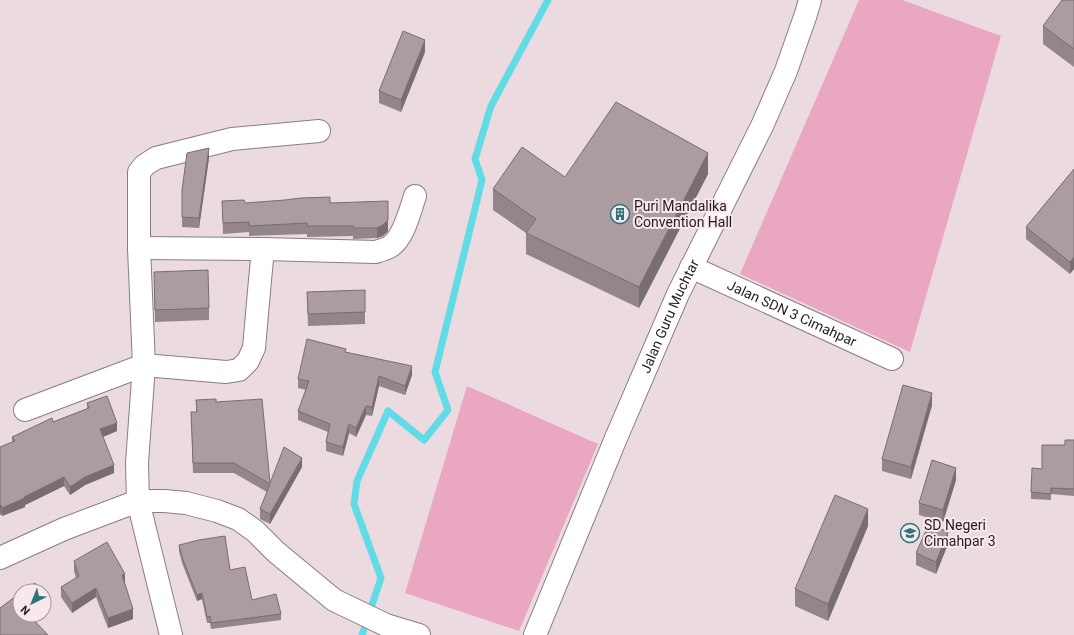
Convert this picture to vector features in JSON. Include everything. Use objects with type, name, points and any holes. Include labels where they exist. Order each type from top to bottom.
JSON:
[{"type":"street","name":"Jalan Guru Muchtar","points":[[535,635],[616,438],[678,294],[762,126],[786,71],[810,0]]},
{"type":"street","points":[[171,635],[138,501],[137,463],[144,365],[139,248],[139,172],[145,165],[156,158],[192,148],[232,139],[319,131]]},
{"type":"street","points":[[139,248],[376,252],[390,246],[400,236],[415,196]]},
{"type":"street","points":[[25,410],[144,365],[226,372],[239,370],[248,361],[254,348],[263,249]]},
{"type":"street","name":"Jalan SDN 3 Cimahpar","points":[[691,267],[892,359]]},
{"type":"street","points":[[0,558],[64,529],[138,501],[186,503],[217,511],[238,519],[255,531],[276,552],[334,600],[386,625],[419,635]]},
{"type":"shaded area","points":[[859,0],[902,0],[1001,36],[910,352],[740,274]]},
{"type":"shaded area","points":[[467,386],[598,444],[519,631],[405,593]]},
{"type":"building","points":[[1062,0],[1074,0],[1074,49],[1043,26]]},
{"type":"building","points":[[403,31],[425,40],[401,100],[379,91]]},
{"type":"building","name":"Puri Mandalika Convention Hall","points":[[616,102],[708,153],[639,287],[526,233],[536,219],[493,189],[522,147],[565,177]]},
{"type":"building","points":[[209,148],[199,218],[182,217],[182,190],[187,153]]},
{"type":"building","points":[[1074,169],[1074,257],[1070,262],[1026,227]]},
{"type":"building","points":[[330,197],[330,203],[388,201],[388,220],[377,228],[353,228],[353,226],[307,226],[307,223],[249,226],[249,222],[223,223],[222,201],[244,200],[245,203]]},
{"type":"building","points":[[208,270],[209,308],[155,310],[154,272]]},
{"type":"building","points":[[365,290],[365,312],[308,314],[307,292]]},
{"type":"building","points":[[307,339],[346,349],[345,352],[412,366],[405,386],[379,376],[372,407],[366,406],[356,428],[349,424],[343,447],[326,442],[330,424],[298,411],[309,381],[298,379]]},
{"type":"building","points":[[903,385],[932,393],[911,467],[882,459]]},
{"type":"building","points":[[107,396],[117,423],[100,429],[114,465],[85,477],[70,487],[64,477],[24,497],[25,498],[2,508],[1,505],[0,506],[0,447],[15,441],[12,437],[52,418],[53,422],[89,408],[87,403]]},
{"type":"building","points":[[216,399],[216,402],[262,399],[270,483],[284,447],[302,458],[270,514],[260,509],[270,484],[234,463],[193,463],[191,412],[197,412],[196,400]]},
{"type":"building","points":[[1065,440],[1074,440],[1074,489],[1051,488],[1051,494],[1031,492],[1032,468],[1042,469],[1042,445],[1065,445]]},
{"type":"building","points":[[932,460],[956,468],[943,510],[919,503]]},
{"type":"building","points":[[835,495],[868,509],[828,604],[795,589]]},
{"type":"building","points":[[929,524],[948,532],[936,562],[916,553]]},
{"type":"building","points":[[225,536],[230,570],[245,567],[252,600],[276,594],[281,614],[211,623],[210,616],[207,617],[202,593],[197,595],[182,557],[179,545]]},
{"type":"building","points":[[107,542],[125,574],[122,575],[133,609],[108,618],[96,588],[72,603],[61,587],[79,576],[74,561]]},
{"type":"building","points":[[12,599],[12,623],[37,623],[48,635],[0,635],[0,608]]},
{"type":"waterway","points":[[362,635],[381,578],[354,504],[357,481],[388,411],[424,440],[448,410],[435,372],[482,180],[475,159],[491,106],[548,0]]},
{"type":"place","name":"Puri Mandalika Convention Hall","points":[[620,214]]},
{"type":"place","name":"SD Negeri Cimahpar 3","points":[[910,533]]}]
